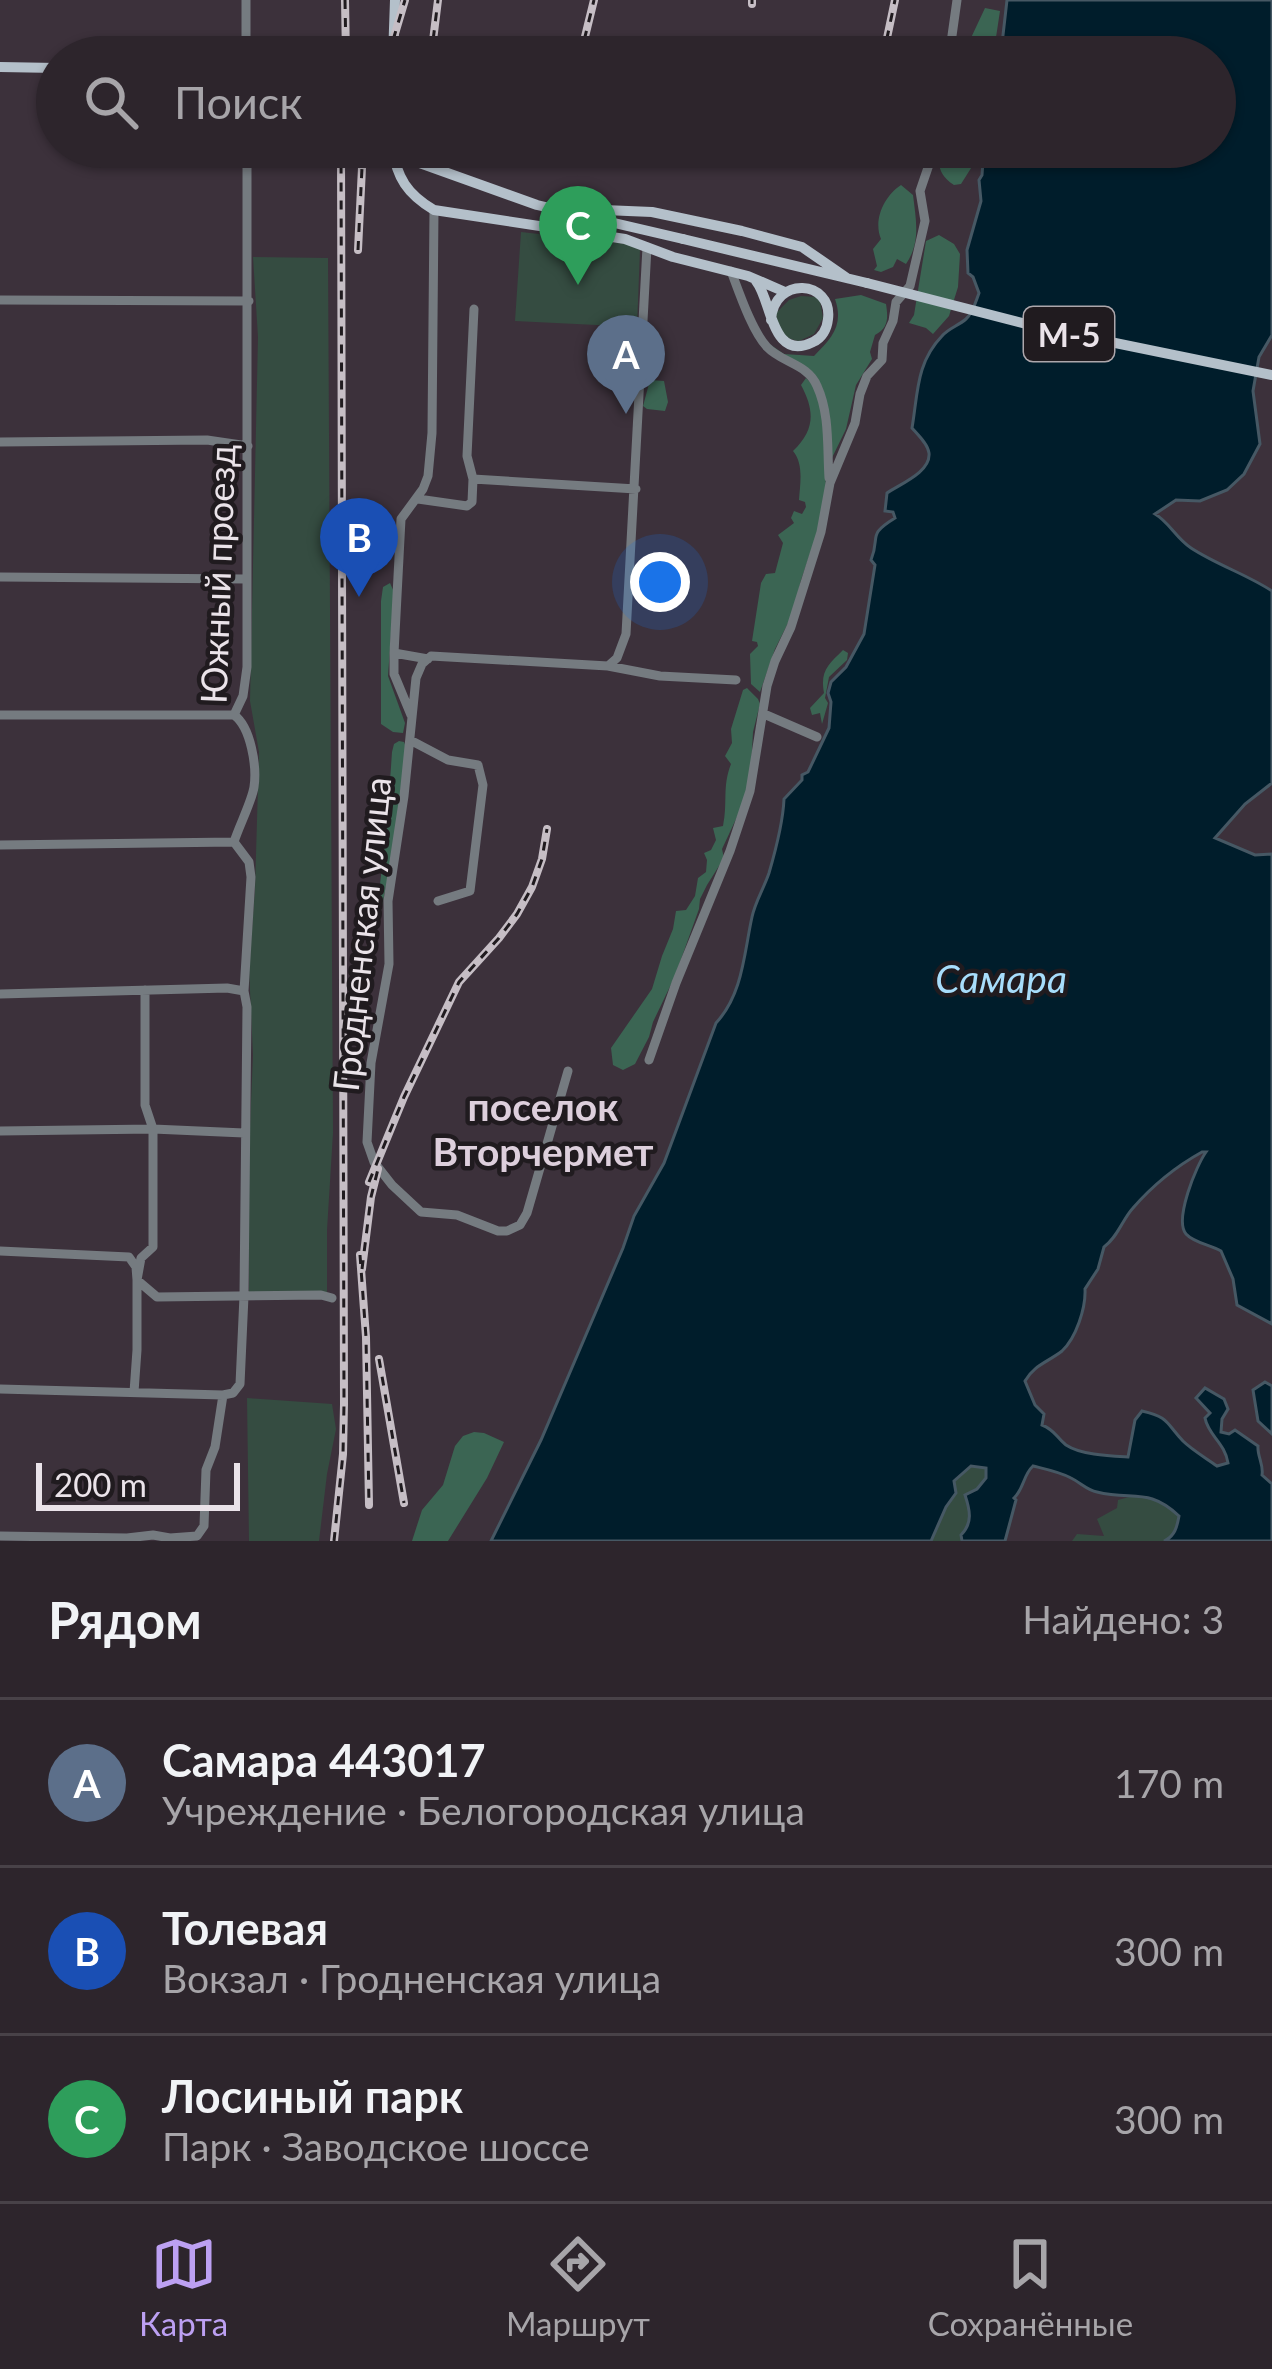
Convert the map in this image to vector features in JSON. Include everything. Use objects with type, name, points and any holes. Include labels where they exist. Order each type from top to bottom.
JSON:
[{"type":"main road","points":[[394,36],[395,0]]},
{"type":"main road","points":[[0,67],[36,68]]},
{"type":"main road","points":[[397,168],[408,193],[434,210],[626,239],[789,290],[808,288],[824,299]]},
{"type":"main road","name":"М-5","points":[[434,168],[537,205],[1042,328],[1272,375]]},
{"type":"main road","points":[[564,229],[580,208],[634,209],[802,247],[847,278]]},
{"type":"main road","points":[[647,247],[672,216]]},
{"type":"main road","points":[[794,264],[807,259],[808,252],[802,247]]},
{"type":"main road","points":[[771,320],[775,302],[789,290],[794,273],[779,261]]},
{"type":"main road","points":[[748,276],[763,290],[778,334],[798,345],[821,336],[828,321],[823,293],[827,286],[847,278]]},
{"type":"street","points":[[246,0],[246,36]]},
{"type":"street","points":[[952,36],[957,0]]},
{"type":"street","name":"Южный проезд","points":[[234,842],[254,788],[250,738],[234,715],[243,697],[247,667],[247,168]]},
{"type":"street","points":[[830,483],[845,452],[867,376],[882,360],[896,302],[910,286],[925,221],[920,191],[927,168]]},
{"type":"street","name":"Гродненская улица","points":[[412,717],[394,674],[394,653],[401,519],[418,499],[428,476],[432,433],[434,210]]},
{"type":"street","points":[[608,666],[617,658],[626,634],[647,247]]},
{"type":"street","points":[[649,1060],[750,791],[775,661],[791,627],[821,532],[830,483],[825,410],[818,387],[811,375],[778,357],[758,337],[731,271]]},
{"type":"street","points":[[0,300],[249,301]]},
{"type":"street","points":[[418,499],[470,506],[473,479],[467,456],[474,309]]},
{"type":"street","points":[[0,442],[207,440],[248,446]]},
{"type":"street","points":[[473,479],[635,489]]},
{"type":"street","points":[[0,577],[246,578]]},
{"type":"street","points":[[394,653],[425,662],[431,656],[608,666],[660,676],[736,680]]},
{"type":"street","name":"Гродненская улица","points":[[425,662],[416,679],[388,901],[389,964],[371,1064],[370,1156],[421,1212],[457,1215],[507,1232],[520,1226],[527,1213],[568,1071]]},
{"type":"street","points":[[764,714],[817,737]]},
{"type":"street","points":[[0,715],[234,715]]},
{"type":"street","points":[[410,740],[448,760],[478,766],[483,785],[470,891],[438,901]]},
{"type":"street","points":[[0,845],[234,842],[249,862],[251,877],[244,991],[240,1384],[233,1393],[223,1395],[0,1389]]},
{"type":"street","points":[[134,1392],[137,1280],[141,1258],[153,1246],[153,1129],[145,1105],[145,990]]},
{"type":"street","points":[[0,994],[244,991]]},
{"type":"street","points":[[0,1131],[244,1133]]},
{"type":"street","points":[[0,1251],[119,1255],[134,1260],[137,1280],[157,1297],[332,1298]]},
{"type":"street","points":[[0,1536],[126,1540],[197,1536],[204,1526],[206,1470],[215,1447],[223,1395]]},
{"type":"green space","points":[[985,8],[1000,11],[996,36],[972,36]]},
{"type":"green space","points":[[940,168],[971,168],[961,184],[954,185]]},
{"type":"green space","points":[[901,185],[913,195],[914,247],[906,264],[897,259],[893,267],[881,272],[874,270],[873,249],[881,239],[879,216]]},
{"type":"green space","points":[[521,232],[627,244],[640,250],[637,327],[515,321]]},
{"type":"green space","points":[[939,235],[960,254],[958,287],[949,316],[933,334],[909,323],[926,241]]},
{"type":"green space","points":[[253,257],[328,258],[333,1133],[327,1294],[249,1293],[253,1055],[249,969],[259,752],[250,701],[258,337]]},
{"type":"green space","points":[[861,295],[886,304],[886,322],[875,335],[872,359],[856,385],[846,429],[825,466],[817,533],[793,613],[760,692],[751,684],[750,654],[758,646],[752,641],[761,583],[766,574],[775,573],[783,543],[778,535],[794,523],[794,511],[802,514],[806,507],[799,500],[800,468],[793,451],[806,435],[810,420],[801,385],[806,378],[828,420],[819,384],[768,343],[784,354],[814,356],[835,330],[835,299]]},
{"type":"green space","points":[[801,296],[820,301],[823,318],[814,334],[799,341],[782,332],[776,313]]},
{"type":"green space","points":[[650,380],[664,381],[665,411],[643,406]]},
{"type":"green space","points":[[390,583],[394,592],[388,676],[405,723],[403,733],[381,724],[381,601],[383,587]]},
{"type":"green space","points":[[843,650],[847,660],[829,677],[822,724],[820,713],[812,715],[810,708],[824,693],[826,669]]},
{"type":"green space","points":[[747,688],[760,704],[743,804],[722,849],[724,858],[700,899],[649,1037],[635,1064],[623,1070],[613,1065],[611,1048],[652,989],[676,911],[686,910],[695,896],[698,878],[706,872],[704,853],[716,840],[713,828],[723,826],[731,764],[725,756]]},
{"type":"green space","points":[[399,741],[406,747],[381,911],[378,901],[392,752]]},
{"type":"green space","points":[[247,1398],[332,1404],[336,1429],[319,1541],[249,1541]]},
{"type":"green space","points":[[474,1432],[504,1442],[487,1478],[448,1541],[412,1541],[422,1510],[443,1485],[455,1446]]},
{"type":"green space","points":[[971,1465],[986,1468],[986,1478],[977,1489],[962,1541],[931,1541],[956,1494],[954,1481]]},
{"type":"green space","points":[[1140,1494],[1164,1502],[1179,1516],[1168,1539],[1072,1541],[1077,1534],[1104,1536],[1097,1519],[1117,1508],[1118,1500]]},
{"type":"water","name":"Самара","points":[[1007,0],[1272,0],[1272,335],[1259,357],[1253,391],[1260,444],[1244,474],[1227,490],[1200,501],[1176,500],[1155,514],[1191,548],[1272,591],[1272,783],[1245,804],[1215,838],[1255,855],[1272,854],[1272,1324],[1237,1305],[1221,1251],[1189,1237],[1183,1227],[1188,1193],[1206,1152],[1202,1152],[1165,1177],[1129,1213],[1104,1247],[1098,1269],[1085,1289],[1072,1338],[1025,1381],[1044,1414],[1042,1425],[1072,1448],[1128,1457],[1135,1420],[1142,1411],[1162,1418],[1217,1466],[1228,1463],[1226,1456],[1207,1424],[1210,1413],[1196,1398],[1205,1388],[1224,1399],[1228,1409],[1221,1432],[1235,1430],[1258,1446],[1262,1475],[1272,1484],[1272,1541],[1164,1541],[1173,1534],[1179,1516],[1158,1501],[1093,1491],[1067,1476],[1033,1466],[1014,1498],[1005,1541],[962,1541],[969,1516],[965,1495],[986,1478],[986,1468],[971,1466],[954,1481],[956,1493],[931,1541],[491,1541],[541,1440],[634,1216],[664,1163],[716,1023],[737,986],[753,911],[777,845],[784,799],[808,772],[829,728],[831,682],[846,667],[864,634],[876,536],[895,518],[893,512],[885,511],[887,493],[920,472],[928,460],[927,446],[912,428],[917,391],[933,346],[968,316],[979,293],[968,273],[967,250],[981,201],[982,168],[1236,168],[1236,36],[1003,36]]},
{"type":"water","points":[[1265,1382],[1272,1386],[1272,1434],[1258,1421],[1253,1390]]},
{"type":"railway","points":[[345,0],[346,36]]},
{"type":"railway","points":[[394,36],[405,0]]},
{"type":"railway","points":[[434,36],[438,0]]},
{"type":"railway","points":[[585,36],[594,0]]},
{"type":"railway","points":[[887,36],[895,0]]},
{"type":"railway","points":[[334,1541],[344,1404],[341,168]]},
{"type":"railway","points":[[358,250],[362,168]]},
{"type":"railway","points":[[369,1182],[459,982],[499,938],[532,887],[547,829]]},
{"type":"railway","points":[[362,1269],[378,1169]]},
{"type":"railway","points":[[360,1255],[369,1505]]},
{"type":"railway","points":[[379,1359],[404,1503]]},
{"type":"place","name":"Лосиный парк","points":[[578,285]]},
{"type":"place","name":"Самара 443017","points":[[626,414]]},
{"type":"place","name":"Толевая","points":[[359,597]]},
{"type":"district","name":"поселок Вторчермет","points":[[543,1128]]}]
